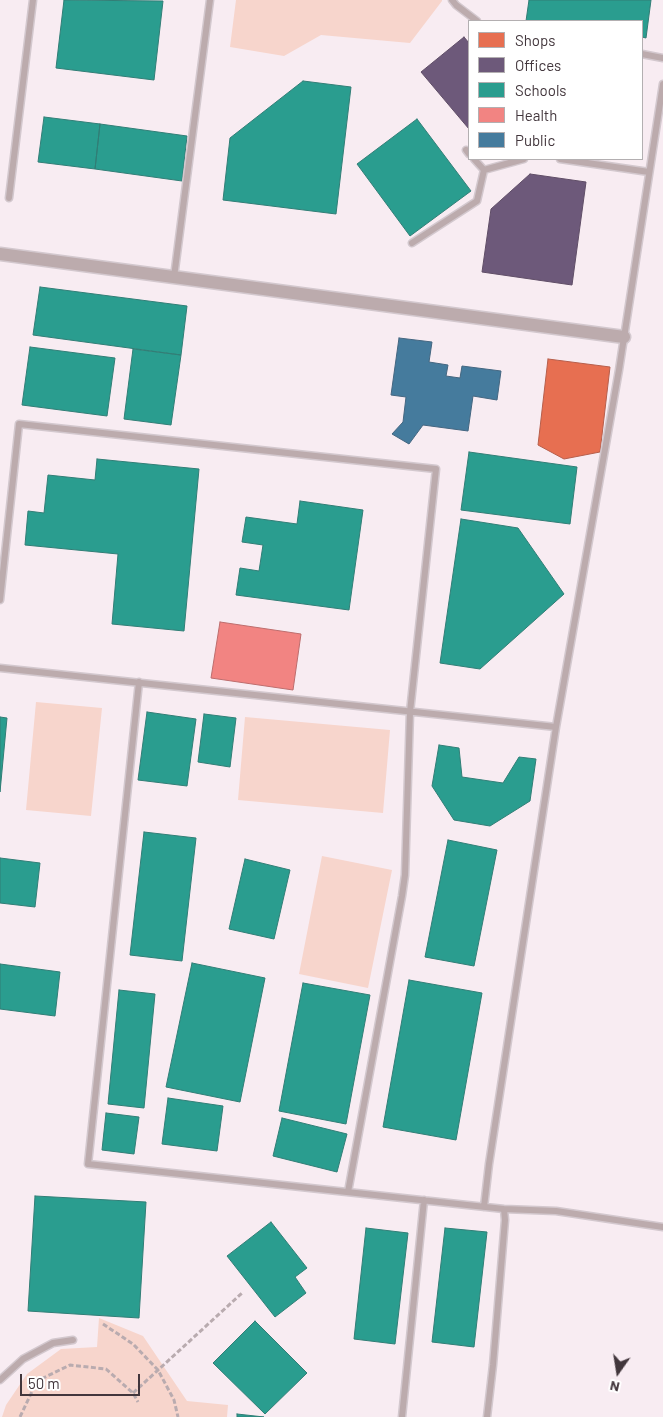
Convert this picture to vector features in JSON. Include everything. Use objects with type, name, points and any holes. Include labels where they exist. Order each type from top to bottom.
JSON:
[{"type":"street","points":[[0,254],[624,337]]},
{"type":"lane","points":[[9,198],[32,0]]},
{"type":"lane","points":[[174,277],[210,0]]},
{"type":"lane","points":[[452,0],[476,20]]},
{"type":"lane","points":[[643,54],[663,58]]},
{"type":"lane","points":[[484,1207],[556,727],[624,337],[663,84]]},
{"type":"lane","points":[[475,160],[484,170]]},
{"type":"lane","points":[[484,170],[520,160]]},
{"type":"lane","points":[[567,160],[649,172]]},
{"type":"lane","points":[[412,243],[477,201],[484,170]]},
{"type":"lane","points":[[0,600],[19,424],[436,469],[410,712],[405,875],[348,1192]]},
{"type":"lane","points":[[0,668],[556,727]]},
{"type":"lane","points":[[139,682],[88,1164],[484,1207],[556,1211],[663,1227]]},
{"type":"lane","points":[[402,1417],[424,1200]]},
{"type":"lane","points":[[487,1417],[504,1240],[504,1209]]},
{"type":"lane","points":[[0,1380],[23,1359],[53,1343],[73,1340]]},
{"type":"path","points":[[133,1393],[242,1293]]},
{"type":"path","points":[[103,1324],[133,1344],[158,1370],[174,1400],[178,1417]]},
{"type":"path","points":[[20,1417],[37,1381],[70,1365],[106,1369],[133,1393],[138,1402]]},
{"type":"shaded area","points":[[236,0],[442,1],[410,43],[321,35],[284,56],[230,47]]},
{"type":"shaded area","points":[[36,702],[102,708],[91,816],[26,810]]},
{"type":"shaded area","points":[[245,717],[390,730],[383,813],[238,800]]},
{"type":"shaded area","points":[[322,856],[392,870],[368,988],[299,974]]},
{"type":"shaded area","points":[[99,1318],[143,1336],[187,1401],[228,1405],[227,1417],[2,1417],[6,1405],[27,1374],[61,1349],[97,1347]]},
{"type":"building: Shops","points":[[548,359],[610,367],[600,452],[564,459],[538,445]]},
{"type":"building: Offices","points":[[464,37],[468,42],[468,128],[421,72]]},
{"type":"building: Offices","points":[[530,174],[586,182],[572,285],[482,272],[491,209]]},
{"type":"building: Schools","points":[[64,0],[163,1],[154,80],[56,68]]},
{"type":"building: Schools","points":[[529,0],[651,0],[646,38],[643,37],[643,20],[526,20]]},
{"type":"building: Schools","points":[[303,81],[351,87],[336,214],[223,200],[230,138]]},
{"type":"building: Schools","points":[[44,117],[100,124],[95,169],[38,162]]},
{"type":"building: Schools","points":[[417,119],[471,191],[410,236],[357,164]]},
{"type":"building: Schools","points":[[100,124],[187,136],[182,181],[95,169]]},
{"type":"building: Schools","points":[[40,287],[187,306],[181,355],[33,335]]},
{"type":"building: Schools","points":[[30,347],[115,358],[107,416],[22,405]]},
{"type":"building: Schools","points":[[133,349],[181,355],[171,425],[124,419]]},
{"type":"building: Schools","points":[[469,452],[577,467],[570,524],[461,510]]},
{"type":"building: Schools","points":[[97,459],[199,469],[184,631],[112,624],[118,554],[25,545],[28,511],[44,513],[48,475],[95,480]]},
{"type":"building: Schools","points":[[300,501],[363,510],[349,610],[236,595],[240,568],[259,571],[263,545],[242,542],[246,517],[297,524]]},
{"type":"building: Schools","points":[[461,519],[518,528],[564,594],[480,669],[440,663]]},
{"type":"building: Schools","points":[[147,712],[196,719],[187,786],[138,780]]},
{"type":"building: Schools","points":[[204,714],[236,718],[230,767],[198,762]]},
{"type":"building: Schools","points":[[0,717],[7,718],[0,792]]},
{"type":"building: Schools","points":[[439,745],[459,748],[462,777],[503,783],[519,757],[536,759],[530,801],[490,826],[454,820],[432,786]]},
{"type":"building: Schools","points":[[144,832],[196,838],[182,961],[130,955]]},
{"type":"building: Schools","points":[[448,840],[497,850],[474,966],[425,957]]},
{"type":"building: Schools","points":[[0,858],[40,863],[35,907],[0,903]]},
{"type":"building: Schools","points":[[245,859],[290,870],[274,939],[229,929]]},
{"type":"building: Schools","points":[[192,963],[265,978],[240,1102],[166,1087]]},
{"type":"building: Schools","points":[[0,964],[60,972],[55,1016],[0,1009]]},
{"type":"building: Schools","points":[[409,980],[482,993],[456,1140],[383,1127]]},
{"type":"building: Schools","points":[[303,983],[370,995],[346,1124],[279,1111]]},
{"type":"building: Schools","points":[[119,990],[155,994],[144,1108],[108,1104]]},
{"type":"building: Schools","points":[[168,1098],[223,1106],[217,1151],[162,1144]]},
{"type":"building: Schools","points":[[106,1113],[139,1117],[134,1154],[102,1150]]},
{"type":"building: Schools","points":[[282,1118],[347,1134],[337,1172],[273,1156]]},
{"type":"building: Schools","points":[[35,1196],[146,1202],[139,1318],[28,1311]]},
{"type":"building: Schools","points":[[271,1222],[307,1268],[295,1277],[306,1293],[275,1317],[227,1256]]},
{"type":"building: Schools","points":[[366,1228],[408,1233],[395,1344],[354,1339]]},
{"type":"building: Schools","points":[[445,1228],[487,1232],[474,1347],[432,1342]]},
{"type":"building: Schools","points":[[255,1321],[307,1373],[265,1414],[213,1363]]},
{"type":"building: Schools","points":[[237,1414],[264,1417],[237,1417]]},
{"type":"building: Health","points":[[220,622],[301,634],[293,690],[211,678]]},
{"type":"building: Public","points":[[399,338],[432,342],[429,362],[448,365],[446,376],[460,378],[462,366],[501,371],[497,400],[473,396],[468,431],[423,425],[409,444],[392,434],[403,422],[406,397],[391,395]]}]
